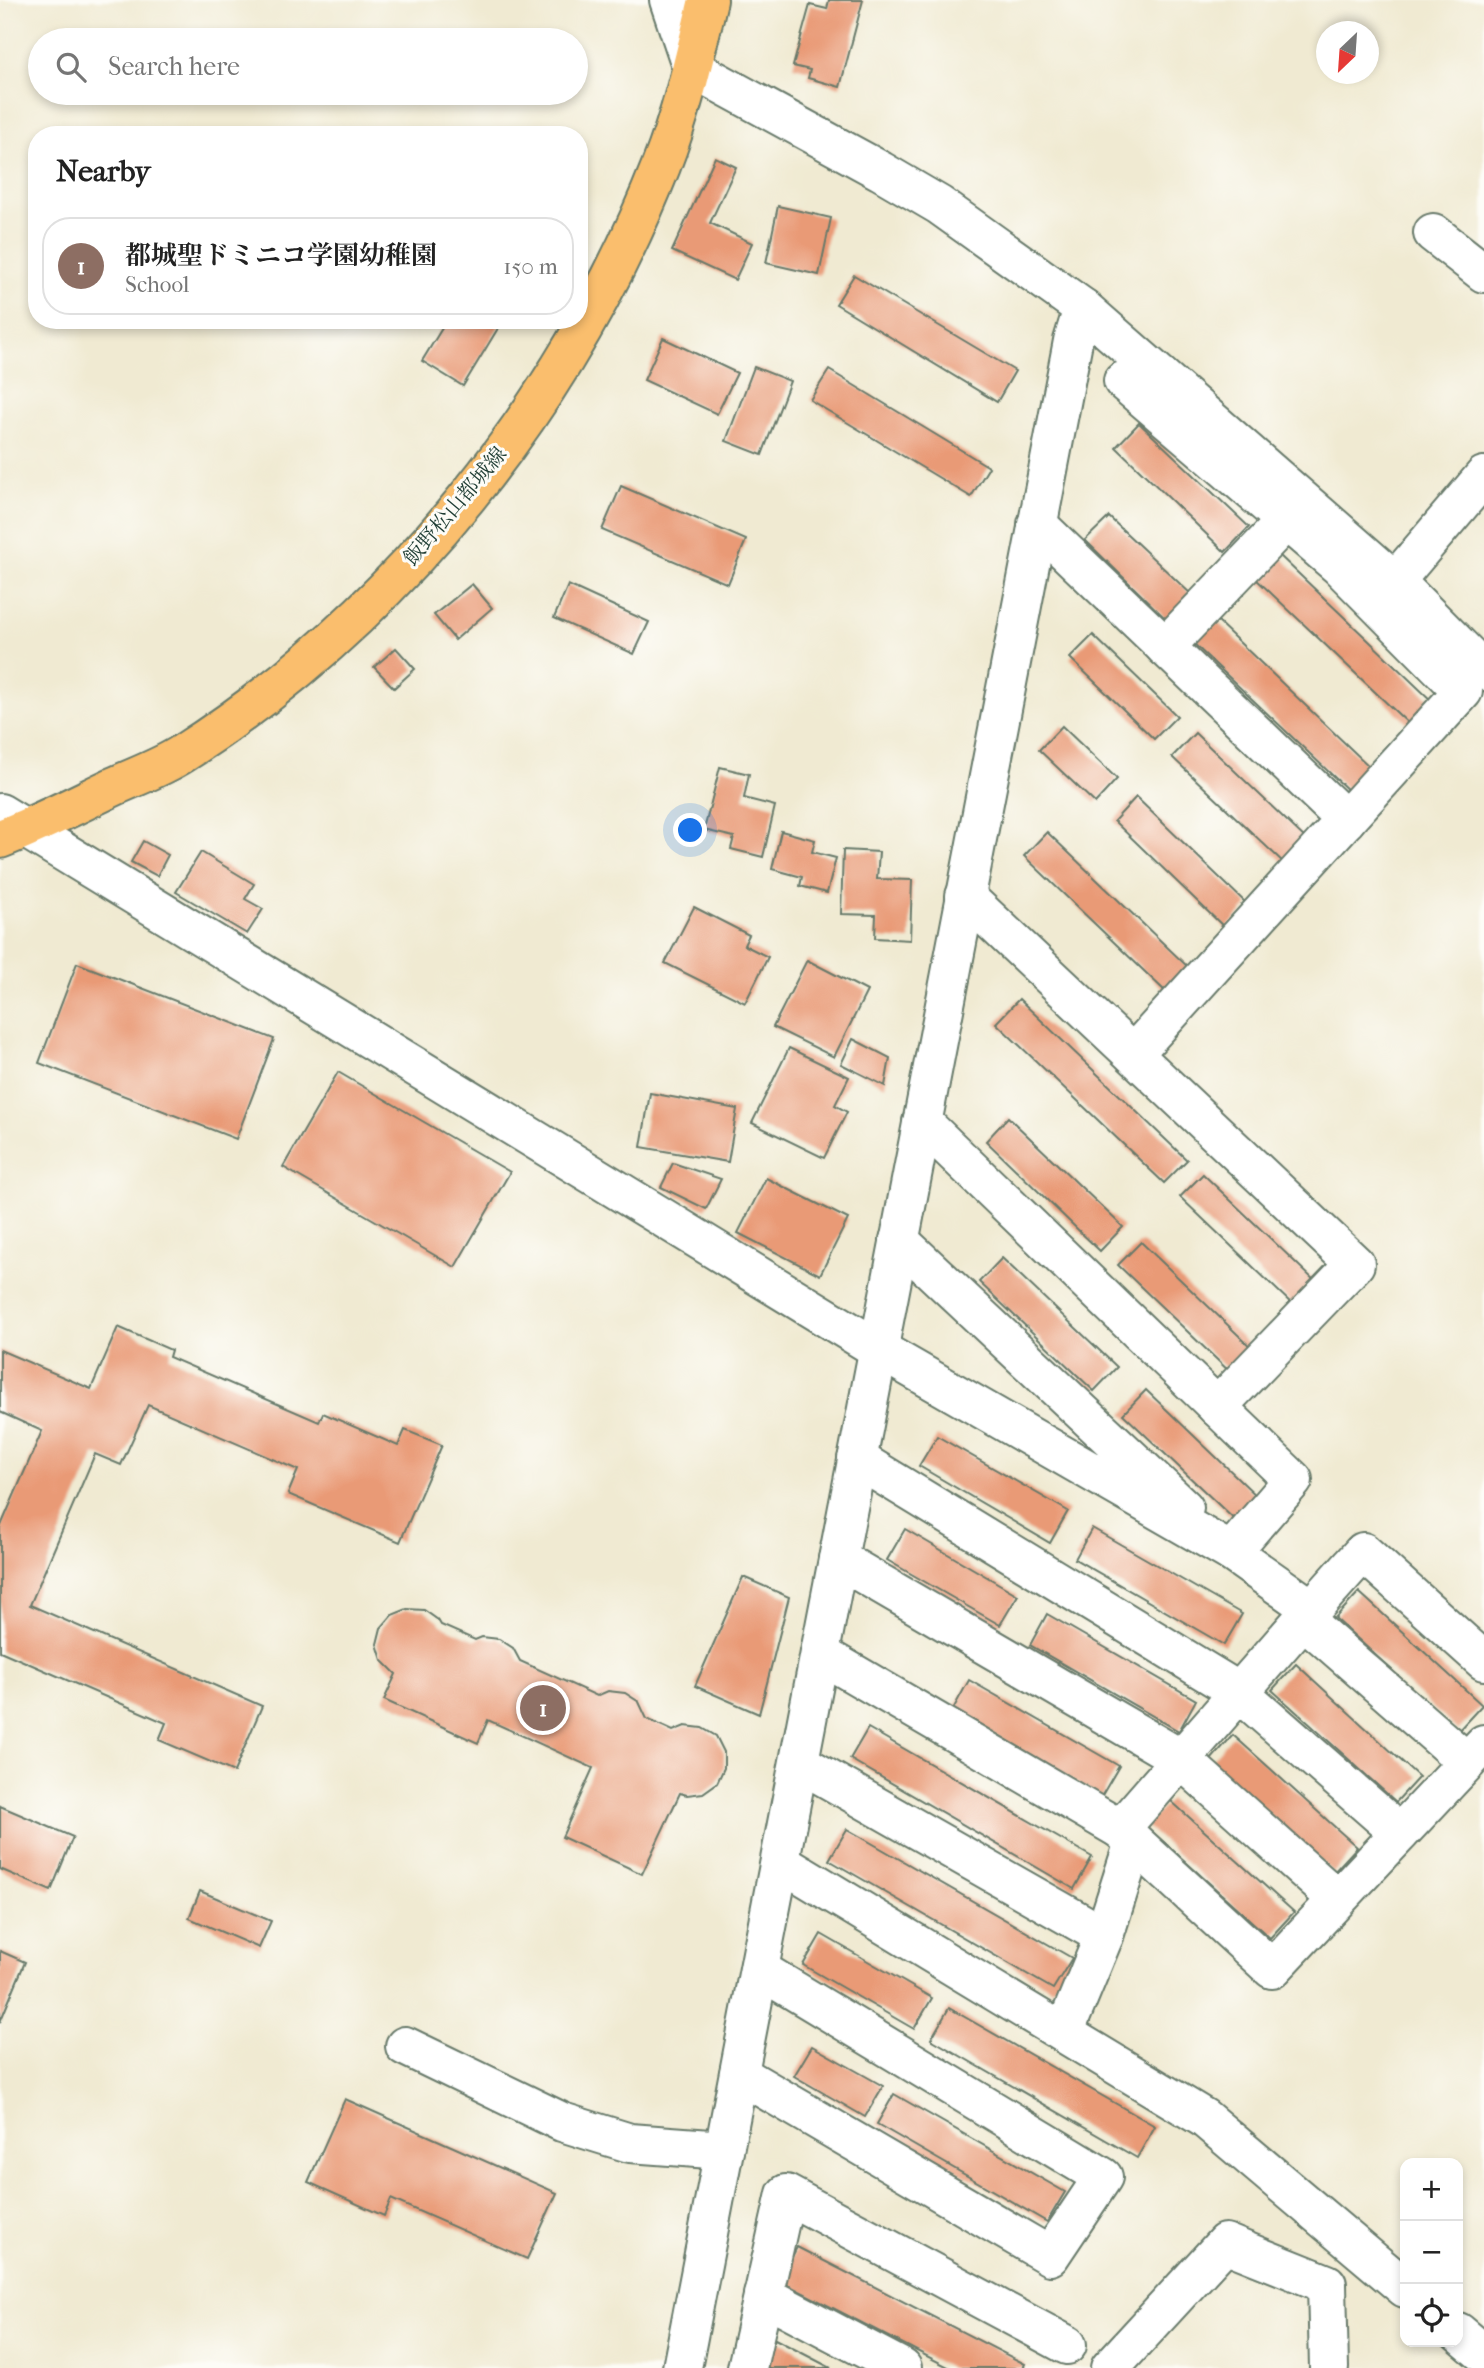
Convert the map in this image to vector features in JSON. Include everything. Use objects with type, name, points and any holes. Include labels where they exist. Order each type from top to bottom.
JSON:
[{"type":"main road","name":"飯野松山都城線","points":[[588,319],[610,281],[662,165],[692,68],[708,0]]},
{"type":"main road","name":"飯野松山都城線","points":[[9,826],[179,756],[263,699],[364,609],[432,537],[494,463],[582,329]]},
{"type":"street","points":[[669,0],[692,68],[939,205],[1083,308],[1395,580],[1484,671]]},
{"type":"street","points":[[1433,233],[1484,273]]},
{"type":"street","points":[[682,2368],[1037,524],[1073,341],[1083,308]]},
{"type":"street","points":[[1123,381],[1339,566],[1463,691],[1133,1054]]},
{"type":"street","points":[[1395,580],[1484,476]]},
{"type":"street","points":[[1165,647],[1286,521]]},
{"type":"street","points":[[1037,524],[1346,820]]},
{"type":"street","points":[[9,826],[878,1349],[1231,1552]]},
{"type":"street","points":[[965,896],[1355,1264],[1217,1406]]},
{"type":"street","points":[[922,1122],[1293,1480],[1231,1552]]},
{"type":"street","points":[[820,1654],[1127,1835],[1272,1969],[1475,1753],[1231,1552],[899,1240]]},
{"type":"street","points":[[857,1459],[1239,1692],[1400,1833]]},
{"type":"street","points":[[1064,2033],[1104,1936],[1127,1835],[1181,1759],[1363,1552],[1484,1661]]},
{"type":"street","points":[[838,1559],[1181,1759],[1337,1899]]},
{"type":"street","points":[[800,1763],[1104,1936]]},
{"type":"street","points":[[781,1862],[1204,2118],[1400,2284]]},
{"type":"street","points":[[739,2074],[1050,2256],[1102,2177],[760,1970]]},
{"type":"street","points":[[405,2046],[562,2122],[629,2143],[724,2150]]},
{"type":"street","points":[[747,2368],[786,2194],[1067,2345]]},
{"type":"street","points":[[1110,2368],[1225,2243],[1327,2284],[1329,2368]]},
{"type":"street","points":[[764,2295],[902,2368]]},
{"type":"street","points":[[1463,2336],[1484,2354]]},
{"type":"building","points":[[829,0],[863,0],[840,87],[808,78],[810,70],[793,66],[810,5],[827,9]]},
{"type":"building","points":[[715,157],[736,167],[710,223],[752,243],[735,280],[672,251]]},
{"type":"building","points":[[778,206],[831,218],[819,275],[766,263]]},
{"type":"building","points":[[854,275],[1015,371],[997,402],[836,304]]},
{"type":"building","points":[[442,329],[498,329],[463,386],[422,361]]},
{"type":"building","points":[[663,338],[737,373],[717,414],[644,380]]},
{"type":"building","points":[[754,367],[790,381],[762,455],[726,441]]},
{"type":"building","points":[[829,370],[989,467],[971,497],[810,400]]},
{"type":"building","points":[[1139,423],[1249,527],[1225,552],[1116,447]]},
{"type":"building","points":[[621,486],[746,540],[728,584],[602,530]]},
{"type":"building","points":[[1109,517],[1192,595],[1167,620],[1085,540]]},
{"type":"building","points":[[1278,554],[1435,704],[1412,727],[1255,578]]},
{"type":"building","points":[[472,584],[492,608],[455,640],[434,615]]},
{"type":"building","points":[[568,585],[649,622],[634,654],[554,618]]},
{"type":"building","points":[[1215,619],[1372,769],[1350,792],[1193,643]]},
{"type":"building","points":[[1093,635],[1177,716],[1154,739],[1070,658]]},
{"type":"building","points":[[396,648],[415,669],[394,688],[374,667]]},
{"type":"building","points":[[1062,726],[1117,779],[1095,803],[1039,750]]},
{"type":"building","points":[[1195,733],[1307,840],[1285,864],[1172,757]]},
{"type":"building","points":[[720,767],[749,774],[744,798],[775,806],[763,857],[731,849],[734,837],[704,830]]},
{"type":"building","points":[[1136,797],[1248,905],[1226,929],[1114,821]]},
{"type":"building","points":[[781,831],[815,840],[812,852],[836,858],[827,893],[800,886],[802,877],[772,869]]},
{"type":"building","points":[[1047,832],[1189,968],[1166,992],[1024,856]]},
{"type":"building","points":[[143,841],[168,855],[157,876],[131,862]]},
{"type":"building","points":[[843,850],[879,852],[877,879],[912,880],[910,940],[875,938],[876,915],[841,914]]},
{"type":"building","points":[[201,852],[254,884],[245,899],[263,909],[247,934],[176,892]]},
{"type":"building","points":[[694,907],[749,935],[744,945],[768,957],[745,1003],[665,963]]},
{"type":"building","points":[[807,960],[867,991],[834,1057],[773,1027]]},
{"type":"building","points":[[77,963],[274,1039],[236,1139],[39,1063]]},
{"type":"building","points":[[1019,999],[1187,1160],[1164,1183],[996,1023]]},
{"type":"building","points":[[853,1039],[890,1058],[885,1086],[841,1064]]},
{"type":"building","points":[[789,1048],[849,1077],[835,1105],[847,1112],[824,1158],[752,1123]]},
{"type":"building","points":[[338,1072],[510,1172],[455,1267],[283,1167]]},
{"type":"building","points":[[650,1093],[737,1109],[728,1162],[641,1147]]},
{"type":"building","points":[[1008,1117],[1123,1227],[1100,1251],[986,1141]]},
{"type":"building","points":[[673,1163],[721,1179],[706,1209],[661,1187]]},
{"type":"building","points":[[1203,1174],[1317,1283],[1295,1307],[1180,1197]]},
{"type":"building","points":[[766,1178],[848,1219],[820,1275],[738,1233]]},
{"type":"building","points":[[1141,1242],[1256,1352],[1233,1375],[1118,1265]]},
{"type":"building","points":[[1002,1258],[1117,1367],[1094,1391],[979,1282]]},
{"type":"building","points":[[118,1327],[171,1350],[169,1357],[319,1422],[323,1413],[398,1446],[405,1430],[442,1445],[400,1542],[288,1494],[298,1470],[148,1405],[121,1465],[95,1454],[30,1605],[262,1706],[234,1772],[159,1740],[166,1723],[0,1651],[0,1528],[42,1431],[0,1412],[0,1350],[91,1389]]},
{"type":"building","points":[[1146,1390],[1261,1500],[1238,1523],[1123,1414]]},
{"type":"building","points":[[937,1436],[1068,1511],[1050,1543],[919,1466]]},
{"type":"building","points":[[1092,1528],[1242,1614],[1224,1645],[1075,1559]]},
{"type":"building","points":[[905,1529],[1018,1595],[1000,1625],[887,1560]]},
{"type":"building","points":[[743,1577],[789,1597],[759,1714],[695,1686]]},
{"type":"building","points":[[1359,1592],[1482,1705],[1458,1731],[1335,1618]]},
{"type":"building","points":[[407,1609],[424,1610],[441,1625],[475,1640],[482,1637],[499,1639],[513,1648],[520,1661],[597,1696],[608,1691],[625,1693],[639,1702],[647,1719],[673,1731],[685,1726],[702,1728],[716,1736],[724,1752],[724,1768],[717,1783],[703,1793],[680,1793],[642,1874],[562,1837],[593,1768],[488,1720],[478,1743],[384,1700],[396,1674],[382,1660],[377,1644],[381,1628],[392,1615]]},
{"type":"building","points":[[1047,1614],[1196,1700],[1179,1731],[1030,1645]]},
{"type":"building","points":[[1296,1664],[1419,1777],[1396,1802],[1272,1690]]},
{"type":"building","points":[[969,1680],[1119,1766],[1101,1797],[952,1711]]},
{"type":"building","points":[[868,1728],[1092,1857],[1074,1889],[850,1759]]},
{"type":"building","points":[[1233,1735],[1357,1847],[1333,1873],[1210,1761]]},
{"type":"building","points":[[1170,1800],[1294,1912],[1270,1938],[1146,1826]]},
{"type":"building","points":[[0,1806],[73,1837],[51,1891],[0,1869]]},
{"type":"building","points":[[847,1829],[1072,1958],[1053,1989],[829,1860]]},
{"type":"building","points":[[200,1891],[271,1921],[259,1948],[189,1918]]},
{"type":"building","points":[[821,1934],[932,1998],[914,2029],[803,1965]]},
{"type":"building","points":[[0,1951],[25,1962],[0,2022]]},
{"type":"building","points":[[949,2008],[1155,2126],[1137,2158],[931,2039]]},
{"type":"building","points":[[812,2046],[883,2086],[865,2117],[794,2076]]},
{"type":"building","points":[[894,2094],[1065,2192],[1047,2222],[877,2124]]},
{"type":"building","points":[[345,2099],[557,2193],[527,2259],[391,2199],[384,2216],[308,2182]]},
{"type":"building","points":[[797,2247],[1025,2364],[1023,2368],[950,2368],[780,2281]]},
{"type":"building","points":[[775,2339],[831,2368],[760,2368]]},
{"type":"place","name":"都城聖ドミニコ学園幼稚園","points":[[543,1708]]}]
